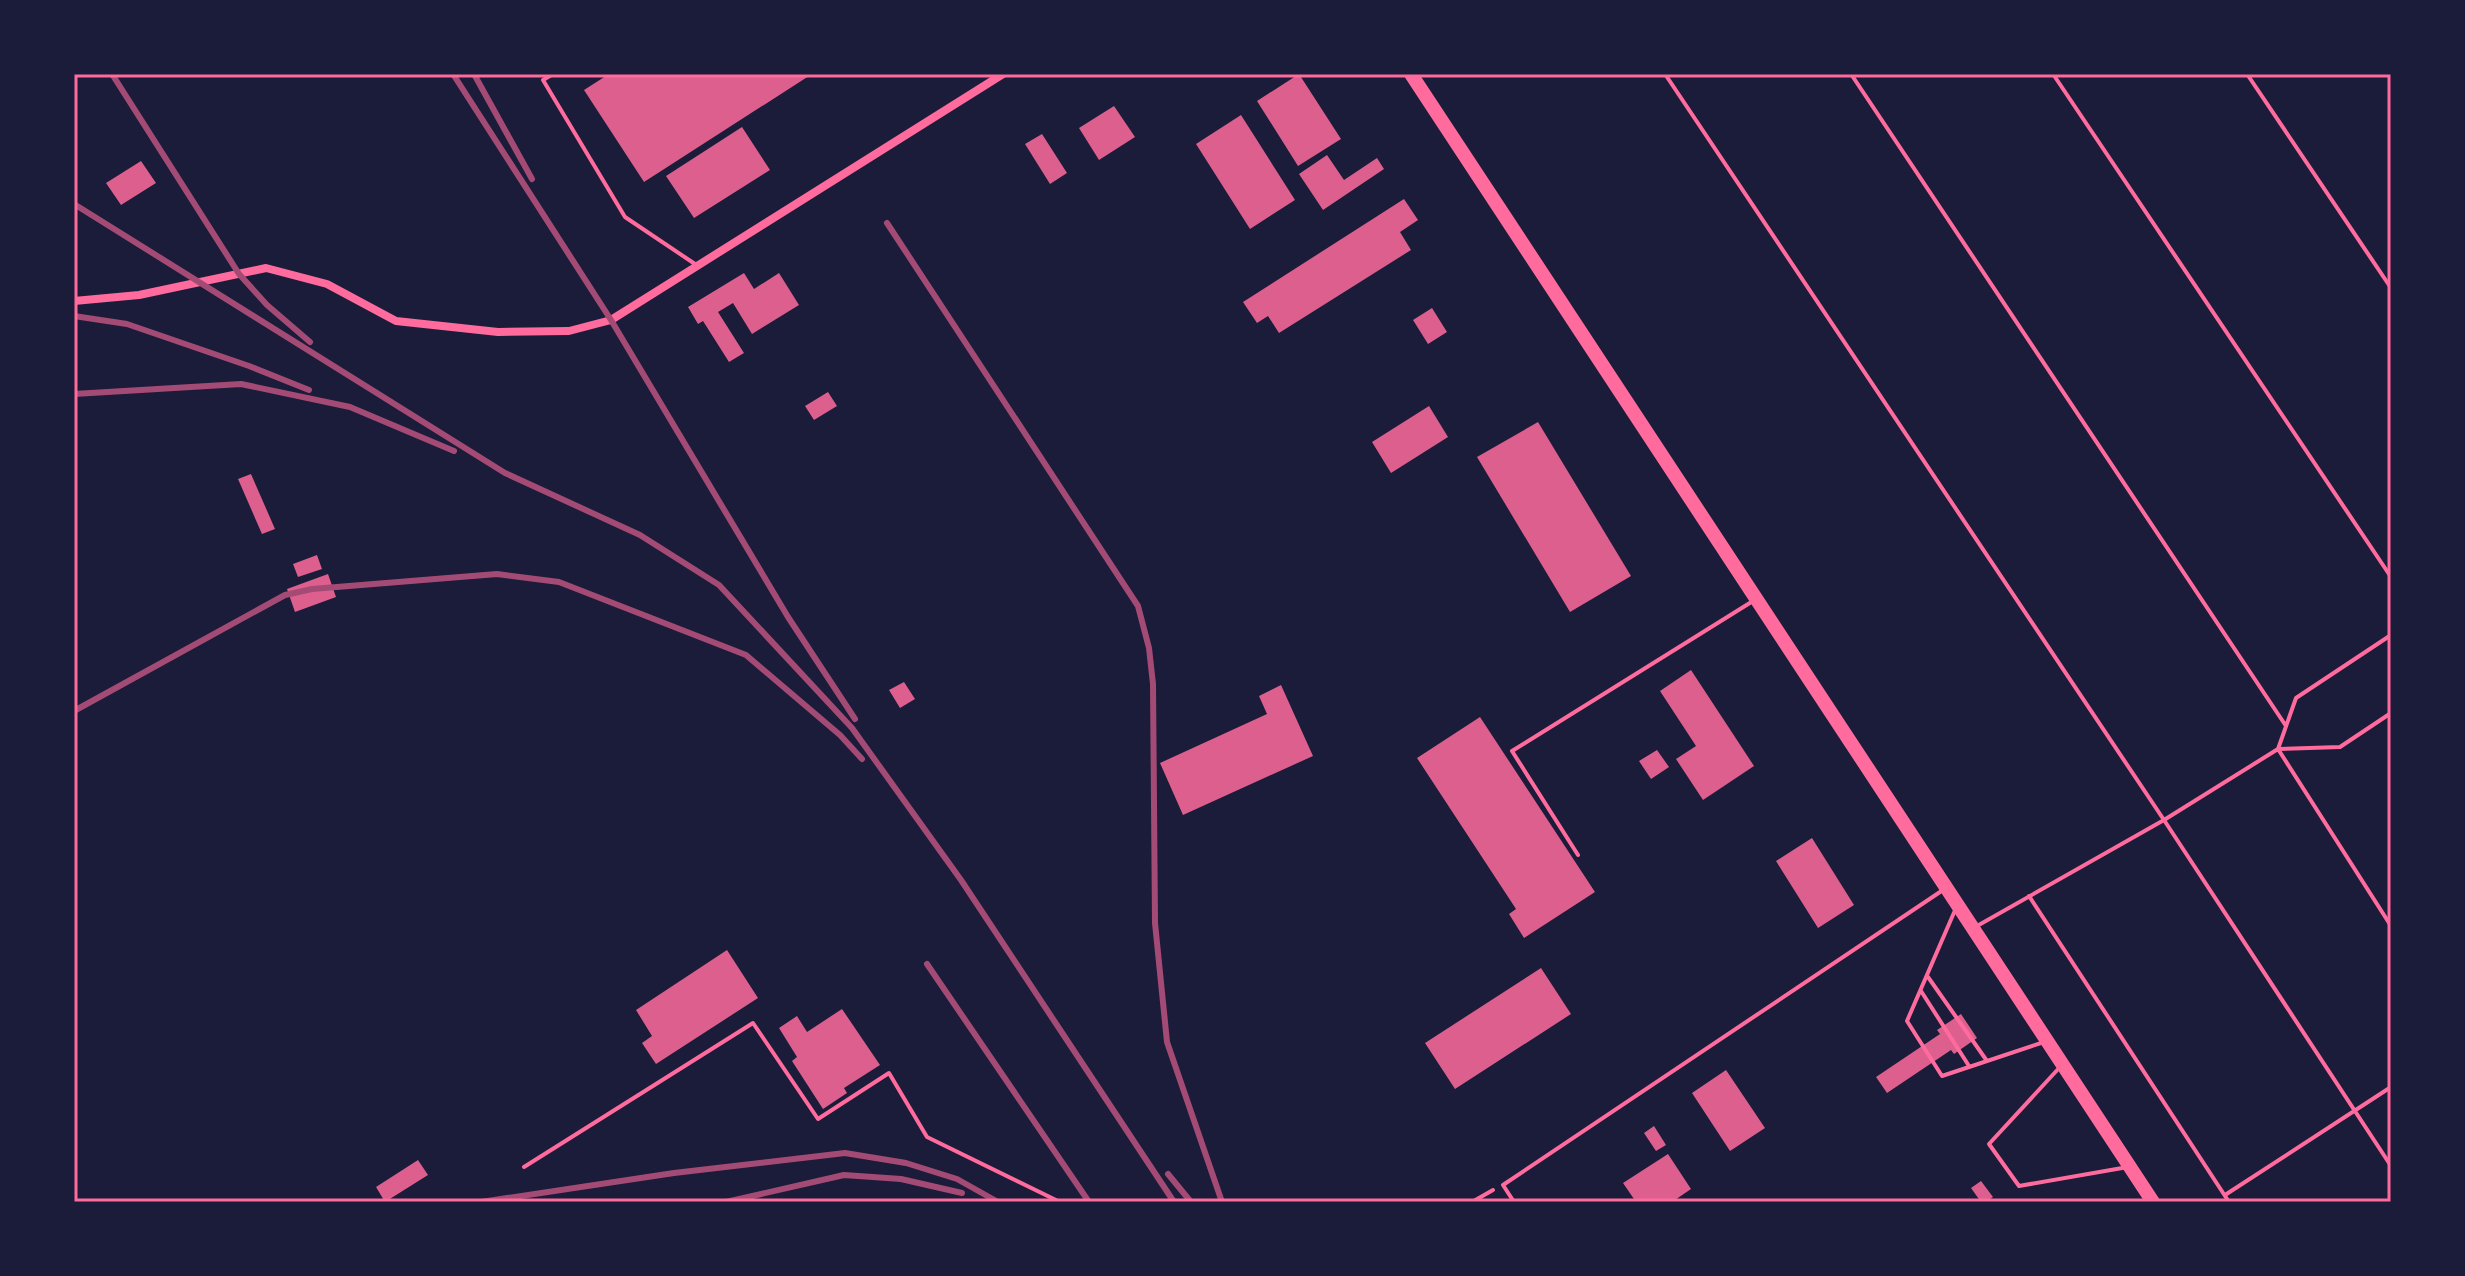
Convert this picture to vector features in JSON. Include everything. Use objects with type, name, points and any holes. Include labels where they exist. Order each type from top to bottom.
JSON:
[{"type":"main road","points":[[1411,74],[2153,1202]]},
{"type":"street","points":[[74,301],[139,295],[266,268],[327,284],[396,321],[498,332],[569,331],[611,320],[1003,74]]},
{"type":"lane","points":[[553,74],[543,80],[625,217],[697,266]]},
{"type":"lane","points":[[1665,74],[2164,820],[2391,1166]]},
{"type":"lane","points":[[1851,74],[2286,726]]},
{"type":"lane","points":[[2053,74],[2391,577]]},
{"type":"lane","points":[[2247,74],[2391,288]]},
{"type":"lane","points":[[1578,855],[1512,751],[1755,600]]},
{"type":"lane","points":[[2278,749],[2296,698],[2391,635]]},
{"type":"lane","points":[[1972,929],[2164,820],[2278,749],[2340,747],[2391,713]]},
{"type":"lane","points":[[2278,749],[2391,926]]},
{"type":"lane","points":[[1514,1202],[1503,1185],[1945,888]]},
{"type":"lane","points":[[2029,896],[2229,1202]]},
{"type":"lane","points":[[1957,906],[1907,1021],[1942,1076],[2046,1042]]},
{"type":"lane","points":[[1928,977],[1987,1061]]},
{"type":"lane","points":[[1921,991],[1970,1067]]},
{"type":"lane","points":[[524,1167],[753,1023],[818,1119],[889,1073],[927,1137],[1060,1202]]},
{"type":"lane","points":[[2062,1065],[1989,1144],[2019,1186],[2129,1167]]},
{"type":"lane","points":[[2225,1195],[2391,1087]]},
{"type":"path","points":[[1472,1202],[1503,1185]]},
{"type":"building","points":[[609,74],[812,74],[644,182],[584,90]]},
{"type":"building","points":[[1299,74],[1341,139],[1298,166],[1257,101]]},
{"type":"building","points":[[1114,106],[1135,137],[1099,160],[1079,128]]},
{"type":"building","points":[[1241,115],[1295,200],[1250,229],[1196,144]]},
{"type":"building","points":[[742,127],[770,170],[694,218],[666,176]]},
{"type":"building","points":[[1042,134],[1067,173],[1050,184],[1025,144]]},
{"type":"building","points":[[1327,155],[1344,180],[1377,158],[1384,169],[1323,210],[1299,174]]},
{"type":"building","points":[[141,161],[156,183],[121,205],[106,183]]},
{"type":"building","points":[[1404,199],[1418,220],[1400,232],[1411,250],[1279,333],[1268,316],[1257,323],[1243,302]]},
{"type":"building","points":[[744,273],[754,289],[779,273],[799,305],[752,334],[733,303],[718,312],[744,353],[729,362],[703,321],[698,324],[688,307]]},
{"type":"building","points":[[1432,308],[1447,332],[1428,344],[1413,320]]},
{"type":"building","points":[[828,392],[837,406],[814,420],[805,406]]},
{"type":"building","points":[[1429,406],[1448,437],[1391,473],[1372,442]]},
{"type":"building","points":[[1538,422],[1631,576],[1570,612],[1477,457]]},
{"type":"building","points":[[251,474],[275,529],[262,534],[238,479]]},
{"type":"building","points":[[317,555],[322,569],[298,577],[293,564]]},
{"type":"building","points":[[328,574],[336,597],[295,612],[287,589]]},
{"type":"building","points":[[1691,670],[1754,766],[1703,800],[1676,759],[1696,746],[1660,691]]},
{"type":"building","points":[[904,682],[915,699],[900,708],[889,690]]},
{"type":"building","points":[[1281,685],[1313,756],[1183,815],[1160,763],[1267,714],[1259,696]]},
{"type":"building","points":[[1480,717],[1595,892],[1524,938],[1509,914],[1516,909],[1417,758]]},
{"type":"building","points":[[1657,750],[1669,767],[1651,779],[1639,761]]},
{"type":"building","points":[[1812,838],[1854,905],[1818,928],[1776,861]]},
{"type":"building","points":[[727,950],[758,998],[656,1064],[642,1043],[652,1036],[636,1010]]},
{"type":"building","points":[[1541,968],[1571,1014],[1455,1089],[1425,1043]]},
{"type":"building","points":[[842,1009],[880,1065],[844,1088],[847,1093],[823,1109],[792,1061],[797,1057],[779,1028],[797,1016],[807,1032]]},
{"type":"building","points":[[1961,1014],[1977,1038],[1954,1054],[1951,1050],[1887,1093],[1876,1077],[1940,1034],[1937,1030]]},
{"type":"building","points":[[1726,1070],[1765,1128],[1730,1151],[1692,1093]]},
{"type":"building","points":[[1654,1126],[1666,1145],[1656,1151],[1644,1133]]},
{"type":"building","points":[[1668,1154],[1691,1189],[1672,1202],[1636,1202],[1623,1183]]},
{"type":"building","points":[[418,1160],[428,1175],[385,1202],[376,1187]]},
{"type":"building","points":[[1981,1181],[1993,1197],[1986,1202],[1981,1202],[1971,1188]]},
{"type":"railway","points":[[112,74],[239,274],[267,305],[310,342]]},
{"type":"railway","points":[[453,74],[611,320],[788,617],[855,719]]},
{"type":"railway","points":[[474,74],[532,179]]},
{"type":"railway","points":[[74,204],[505,473],[640,535],[719,585],[852,728],[961,880],[1174,1202]]},
{"type":"railway","points":[[887,223],[1138,606],[1149,648],[1153,684],[1155,923],[1167,1042],[1222,1202]]},
{"type":"railway","points":[[74,316],[127,324],[309,390]]},
{"type":"railway","points":[[74,394],[241,384],[350,407],[454,451]]},
{"type":"railway","points":[[74,711],[285,595],[312,589],[497,574],[559,582],[746,655],[840,735],[862,759]]},
{"type":"railway","points":[[927,964],[1089,1202]]},
{"type":"railway","points":[[481,1202],[674,1173],[845,1153],[906,1163],[957,1179],[998,1202]]},
{"type":"railway","points":[[1168,1174],[1191,1202]]},
{"type":"railway","points":[[726,1202],[844,1175],[901,1179],[962,1193]]}]
